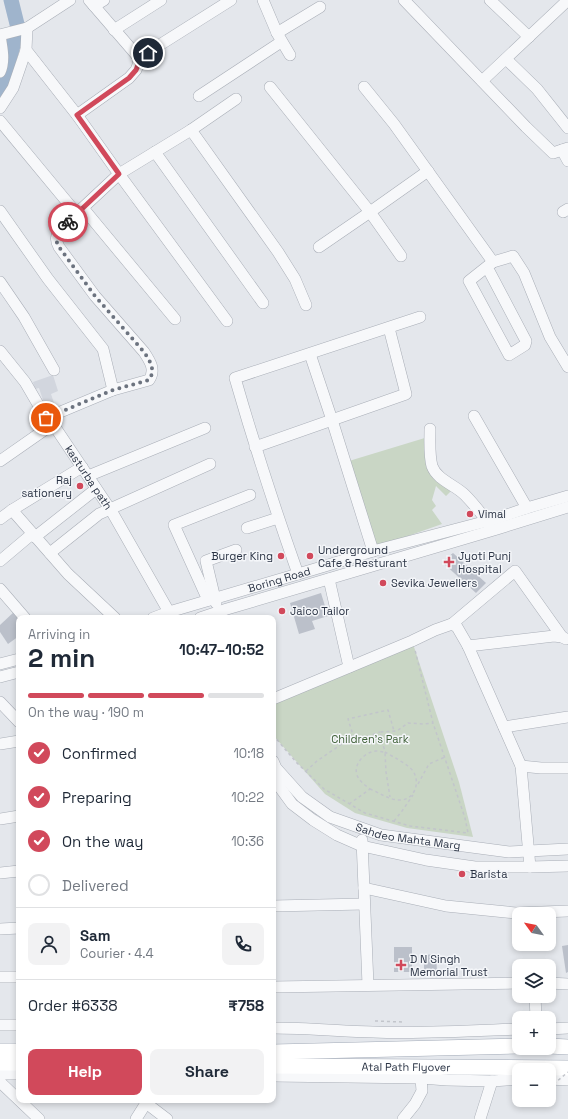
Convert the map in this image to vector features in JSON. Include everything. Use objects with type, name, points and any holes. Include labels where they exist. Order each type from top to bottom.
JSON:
[{"type":"main road","name":"Atal Path Flyover","points":[[276,1052],[512,1046]]},
{"type":"main road","points":[[556,1046],[568,1047]]},
{"type":"main road","points":[[0,1051],[16,1051]]},
{"type":"main road","points":[[0,1063],[16,1063]]},
{"type":"main road","name":"Atal Path Flyover","points":[[276,1066],[512,1069]]},
{"type":"main road","name":"Atal Path Flyover","points":[[556,1068],[568,1068]]},
{"type":"street","points":[[0,72],[3,53],[3,35],[23,29],[70,0]]},
{"type":"street","points":[[104,0],[91,3],[139,58]]},
{"type":"street","points":[[114,30],[161,0]]},
{"type":"street","points":[[77,115],[129,78],[136,70],[139,58],[231,0]]},
{"type":"street","points":[[263,0],[279,37],[290,55]]},
{"type":"street","points":[[404,0],[553,153],[565,149],[568,161]]},
{"type":"street","points":[[490,0],[529,37]]},
{"type":"street","points":[[482,81],[568,0]]},
{"type":"street","points":[[199,96],[320,7]]},
{"type":"street","points":[[0,108],[13,88],[26,50],[23,29]]},
{"type":"street","points":[[26,50],[77,115],[227,321]]},
{"type":"street","points":[[506,59],[537,89],[568,128]]},
{"type":"street","points":[[270,87],[370,212],[402,256]]},
{"type":"street","points":[[364,87],[428,170],[490,264],[526,341],[525,345],[509,355],[469,281],[490,264],[513,256],[524,273],[550,337],[568,367]]},
{"type":"street","points":[[0,461],[50,421],[113,390],[149,380],[151,378],[153,369],[150,360],[95,296],[56,242],[56,238],[60,229],[119,174],[191,130],[236,100]]},
{"type":"street","points":[[0,121],[175,319]]},
{"type":"street","points":[[191,130],[278,252],[295,280],[306,305]]},
{"type":"street","points":[[155,152],[263,303]]},
{"type":"street","points":[[319,247],[428,170]]},
{"type":"street","points":[[0,211],[48,279],[103,349],[113,390]]},
{"type":"street","points":[[0,282],[24,317],[54,370]]},
{"type":"street","points":[[298,574],[255,447],[235,378],[420,317]]},
{"type":"street","points":[[255,447],[406,394],[389,328]]},
{"type":"street","name":"kasturba path","points":[[0,351],[25,382],[96,488],[169,612]]},
{"type":"street","points":[[310,354],[373,550]]},
{"type":"street","points":[[474,416],[527,508]]},
{"type":"street","points":[[0,519],[12,510],[85,472],[205,428]]},
{"type":"street","points":[[430,429],[431,460],[435,472],[464,494],[489,526]]},
{"type":"street","points":[[50,553],[95,517],[210,464]]},
{"type":"street","points":[[0,561],[96,488]]},
{"type":"street","points":[[250,495],[174,525],[224,614],[489,526],[568,507]]},
{"type":"street","name":"Boring Road","points":[[161,615],[325,566],[373,550],[489,526],[527,508],[568,496]]},
{"type":"street","points":[[12,510],[68,574],[112,615]]},
{"type":"street","points":[[247,528],[278,518]]},
{"type":"street","points":[[215,598],[206,561],[236,550]]},
{"type":"street","points":[[276,698],[452,624],[514,571],[565,638]]},
{"type":"street","points":[[329,579],[349,667]]},
{"type":"street","points":[[0,589],[22,615]]},
{"type":"street","points":[[452,624],[457,627],[468,646],[521,766],[530,867]]},
{"type":"street","points":[[468,646],[554,636],[565,638]]},
{"type":"street","points":[[0,664],[16,660]]},
{"type":"street","points":[[0,677],[16,673]]},
{"type":"street","points":[[0,702],[16,719]]},
{"type":"street","points":[[504,727],[568,717]]},
{"type":"street","points":[[0,744],[16,741]]},
{"type":"street","points":[[521,766],[568,768]]},
{"type":"street","name":"Sahdeo Mahta Marg","points":[[276,768],[302,797],[330,817],[381,835],[510,852],[568,849]]},
{"type":"street","points":[[276,780],[286,779]]},
{"type":"street","name":"Sahdeo Mahta Marg","points":[[276,783],[292,804],[313,820],[337,835],[362,846],[426,860],[475,867],[568,866]]},
{"type":"street","points":[[0,819],[16,816]]},
{"type":"street","points":[[361,828],[368,985]]},
{"type":"street","points":[[0,873],[16,871]]},
{"type":"street","points":[[364,888],[446,906],[516,913],[568,911]]},
{"type":"street","points":[[276,906],[364,904]]},
{"type":"street","points":[[0,929],[16,928]]},
{"type":"street","points":[[0,977],[16,977]]},
{"type":"street","points":[[276,987],[512,983]]},
{"type":"street","points":[[556,983],[568,984]]},
{"type":"street","points":[[0,1025],[16,1025]]},
{"type":"street","points":[[276,1028],[380,1032],[512,1029]]},
{"type":"street","points":[[556,1029],[568,1028]]},
{"type":"street","points":[[0,1074],[16,1074]]},
{"type":"street","points":[[276,1076],[512,1080]]},
{"type":"street","points":[[403,1119],[415,1104],[422,1091],[421,1078]]},
{"type":"street","points":[[556,1079],[568,1080]]},
{"type":"street","points":[[480,1119],[492,1081]]},
{"type":"street","points":[[0,1082],[16,1097]]},
{"type":"street","points":[[22,1103],[39,1119]]},
{"type":"street","points":[[136,1119],[146,1103]]},
{"type":"street","points":[[148,1103],[167,1119]]},
{"type":"path","points":[[276,738],[324,789],[365,813],[410,826],[468,833],[465,818],[433,723],[412,641]]},
{"type":"path","points":[[354,738],[348,719],[388,710],[394,732]]},
{"type":"path","points":[[306,771],[317,761],[349,739],[366,737],[380,732],[398,732],[408,723],[433,723]]},
{"type":"path","points":[[380,732],[385,752],[390,798]]},
{"type":"path","points":[[375,751],[385,752],[412,770],[416,776],[416,789],[410,797],[404,800],[390,798],[370,789],[362,783],[357,776],[356,770],[359,760],[366,754],[375,751]]},
{"type":"path","points":[[394,821],[416,789],[429,764],[445,757]]},
{"type":"path","points":[[349,804],[370,789]]},
{"type":"path","points":[[556,1082],[568,1072]]},
{"type":"shaded area","points":[[53,375],[58,391],[51,394],[54,403],[45,406],[39,388],[35,389],[33,382]]},
{"type":"green space","points":[[428,437],[429,460],[453,489],[446,496],[436,486],[432,500],[436,506],[432,510],[442,524],[374,548],[349,461]]},
{"type":"green space","name":"Children's Park","points":[[413,644],[459,782],[473,837],[407,828],[355,813],[325,794],[276,738],[276,702]]},
{"type":"building","points":[[453,553],[486,583],[476,593],[442,562]]},
{"type":"building","points":[[321,593],[328,616],[312,621],[315,629],[299,634],[290,603]]},
{"type":"building","points":[[15,611],[17,615],[16,615],[16,638],[8,644],[0,632],[0,625]]},
{"type":"building","points":[[568,945],[568,972],[566,973],[562,946]]},
{"type":"building","points":[[394,947],[412,947],[412,972],[394,972]]},
{"type":"building","points":[[436,954],[437,972],[424,973],[424,955]]},
{"type":"waterway","points":[[0,92],[18,28],[11,0]]},
{"type":"way so far","points":[[46,418],[113,390],[149,380],[153,369],[150,360],[144,352],[95,296],[56,242],[57,234],[68,222]]},
{"type":"place","name":"Raj sationery","points":[[80,486]]},
{"type":"place","name":"Vimal","points":[[470,514]]},
{"type":"place","name":"Burger King","points":[[281,556]]},
{"type":"place","name":"Underground Cafe & Resturant","points":[[310,556]]},
{"type":"place","name":"Jyoti Punj Hospital","points":[[449,562]]},
{"type":"place","name":"Sevika Jewellers","points":[[383,583]]},
{"type":"place","name":"Jaico Tailor","points":[[282,611]]},
{"type":"place","name":"Barista","points":[[462,874]]},
{"type":"place","name":"D N Singh Memorial Trust","points":[[401,965]]},
{"type":"route","points":[[68,222],[119,174],[77,115],[129,78],[136,70],[139,58],[148,53]]}]
